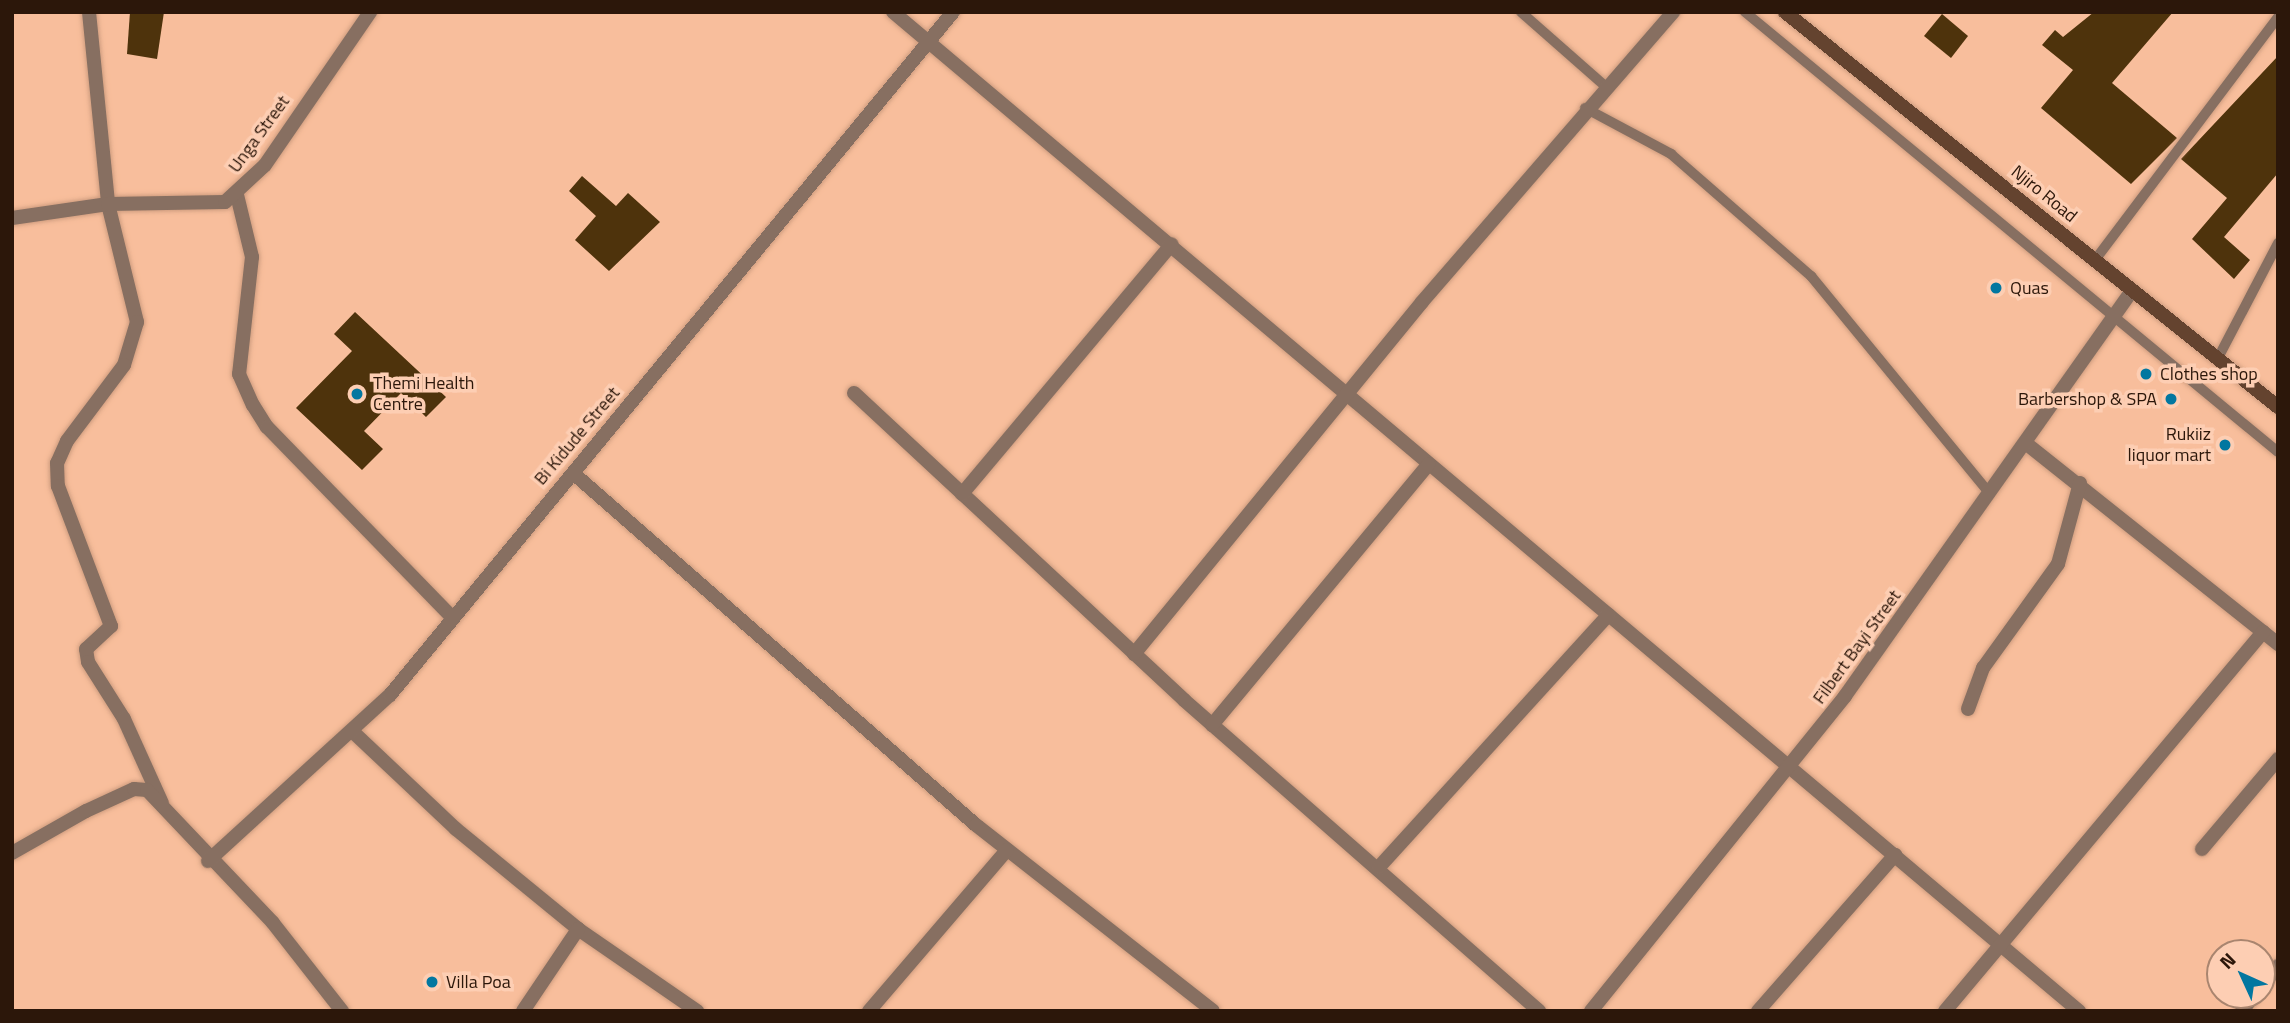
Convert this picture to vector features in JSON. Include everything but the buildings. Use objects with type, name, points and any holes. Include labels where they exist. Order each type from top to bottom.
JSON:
[{"type":"street","points":[[89,12],[108,204],[137,322],[135,340],[124,365],[67,441],[57,463],[58,486],[111,626],[86,649],[88,662],[124,719],[162,803],[208,862],[281,931],[342,1011]]},
{"type":"street","name":"Unga Street","points":[[12,218],[108,204],[211,206],[237,195],[370,12]]},
{"type":"street","points":[[893,12],[930,40],[1172,244],[1608,615],[1791,765],[2079,1011]]},
{"type":"street","name":"Bi Kidude Street","points":[[208,862],[353,732],[453,618],[953,12]]},
{"type":"street","points":[[1134,654],[1347,392],[1585,108],[1672,12]]},
{"type":"street","name":"Njiro Road","points":[[1785,12],[2278,407]]},
{"type":"street","points":[[237,195],[252,257],[239,374],[254,405],[267,427],[453,618]]},
{"type":"street","points":[[962,494],[1172,244]]},
{"type":"street","name":"Filbert Bayi Street","points":[[1591,1011],[1791,765],[2028,445],[2132,290]]},
{"type":"street","points":[[854,393],[1212,725],[1379,867],[1539,1011]]},
{"type":"street","points":[[2028,445],[2080,483],[2278,644]]},
{"type":"street","points":[[1212,725],[1429,464]]},
{"type":"street","points":[[573,473],[1007,850],[1213,1011]]},
{"type":"street","points":[[1968,709],[1983,668],[2058,565],[2080,483]]},
{"type":"street","points":[[1379,867],[1608,615]]},
{"type":"street","points":[[1945,1011],[2263,632]]},
{"type":"street","points":[[353,732],[456,829],[578,929],[697,1011]]},
{"type":"street","points":[[2202,849],[2278,759]]},
{"type":"street","points":[[12,853],[134,789],[162,803]]},
{"type":"street","points":[[869,1011],[1007,850]]},
{"type":"street","points":[[1758,1011],[1895,855]]},
{"type":"street","points":[[523,1011],[578,929]]},
{"type":"lane","points":[[1521,12],[1605,86]]},
{"type":"lane","points":[[1745,12],[2113,321],[2278,452]]},
{"type":"lane","points":[[2095,260],[2278,17]]},
{"type":"lane","points":[[1585,108],[1671,154],[1811,276],[1990,494]]},
{"type":"lane","points":[[2218,358],[2278,243]]},
{"type":"place","name":"Quas","points":[[1996,288]]},
{"type":"place","name":"Clothes shop","points":[[2146,374]]},
{"type":"place","name":"Themi Health Centre","points":[[357,394]]},
{"type":"place","name":"Barbershop & SPA","points":[[2171,399]]},
{"type":"place","name":"Rukiiz liquor mart","points":[[2225,445]]},
{"type":"place","name":"Villa Poa","points":[[432,982]]}]
